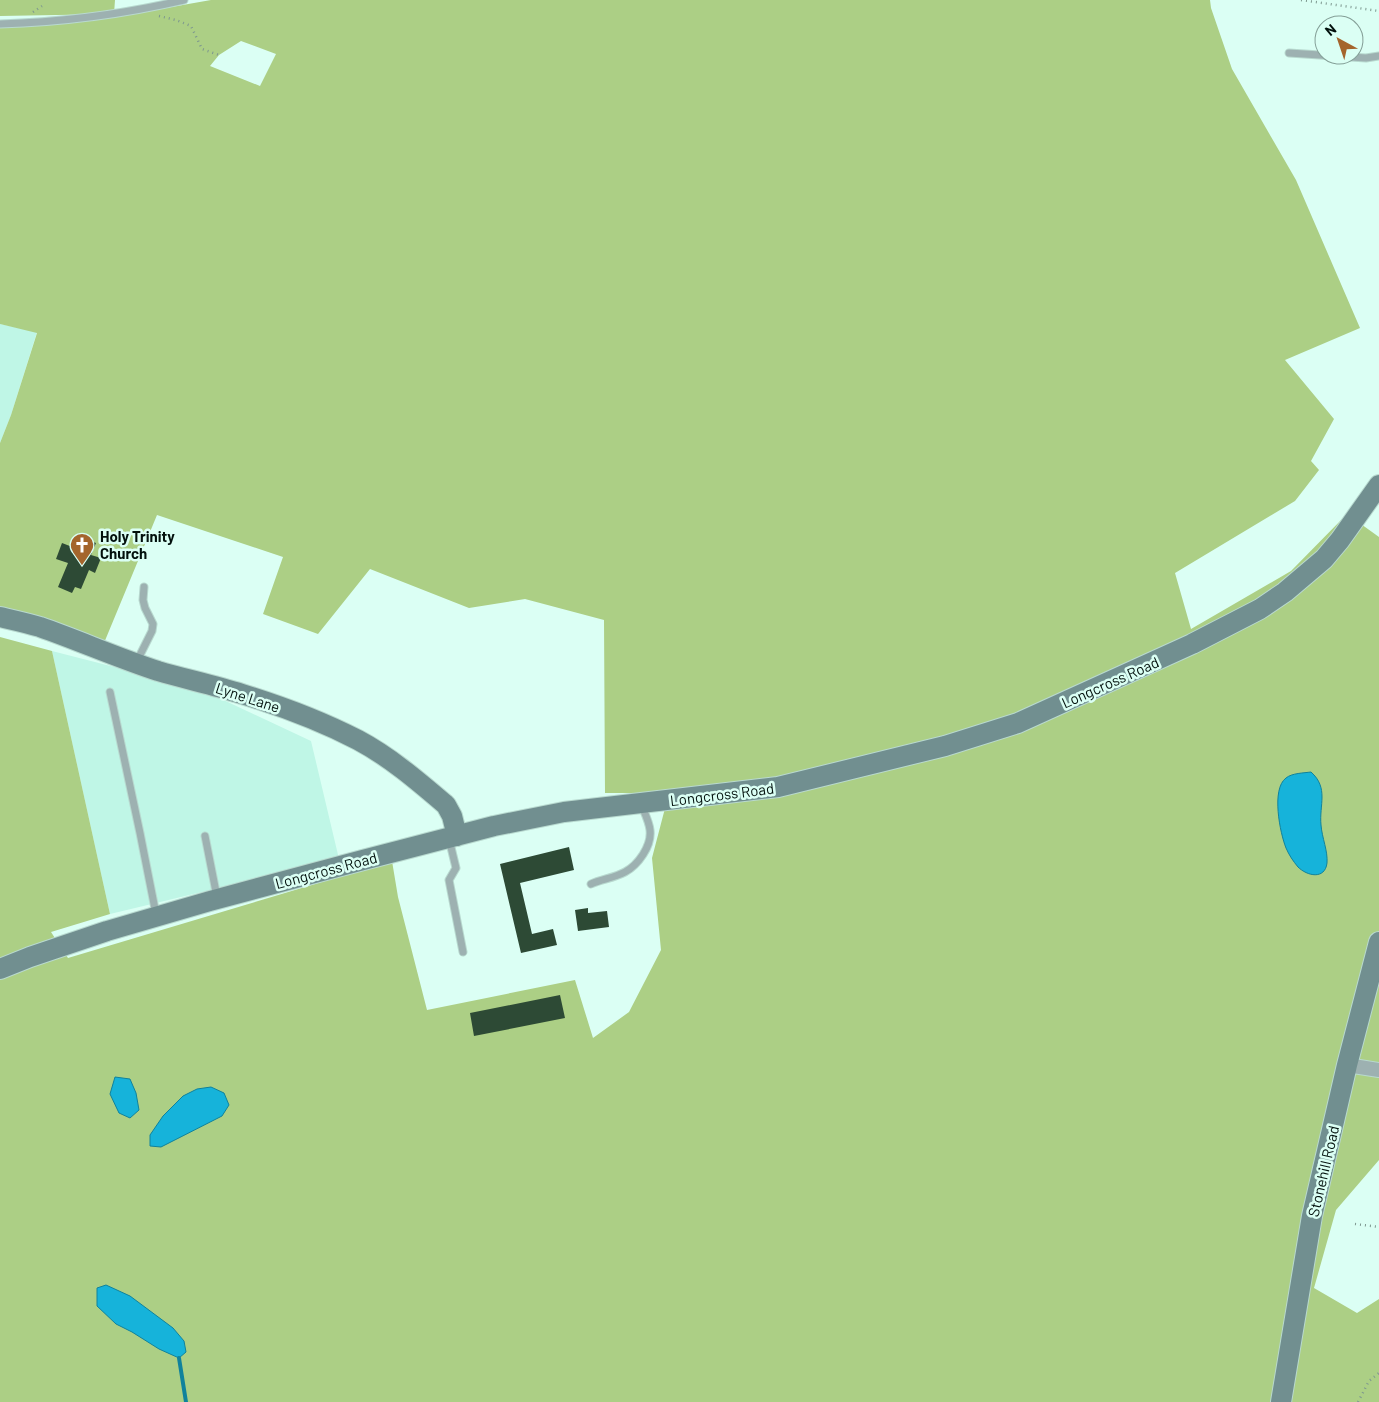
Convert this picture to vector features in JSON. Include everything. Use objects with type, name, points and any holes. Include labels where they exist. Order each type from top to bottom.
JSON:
[{"type":"main road","name":"Longcross Road","points":[[0,969],[30,957],[157,917],[494,826],[564,812],[778,787],[945,746],[1018,723],[1192,644],[1260,609],[1285,592],[1324,559],[1340,540],[1379,485]]},
{"type":"main road","name":"Lyne Lane","points":[[0,616],[38,626],[157,671],[242,694],[328,726],[359,741],[384,757],[446,805],[452,816],[453,837]]},
{"type":"main road","name":"Stonehill Road","points":[[1281,1402],[1312,1216],[1347,1065],[1379,942]]},
{"type":"street","points":[[1347,1065],[1379,1070]]},
{"type":"lane","points":[[0,24],[102,16],[184,0]]},
{"type":"lane","points":[[1289,53],[1366,58],[1379,56]]},
{"type":"lane","points":[[136,663],[152,631],[153,624],[145,608],[143,600],[144,588]]},
{"type":"lane","points":[[110,692],[157,917]]},
{"type":"lane","points":[[591,884],[627,871],[638,861],[645,850],[650,840],[650,830],[641,804]]},
{"type":"lane","points":[[205,836],[218,900]]},
{"type":"lane","points":[[453,837],[456,868],[449,880],[463,952]]},
{"type":"path","points":[[1301,0],[1379,11]]},
{"type":"path","points":[[159,16],[191,26],[202,50],[219,55]]},
{"type":"path","points":[[1355,1224],[1379,1227]]},
{"type":"path","points":[[1358,1402],[1369,1381],[1379,1372]]},
{"type":"shaded area","points":[[0,324],[37,332],[11,415],[0,443]]},
{"type":"shaded area","points":[[52,651],[200,689],[311,741],[339,859],[110,914]]},
{"type":"green space","points":[[0,0],[115,0],[114,14],[0,16]]},
{"type":"green space","points":[[211,0],[1210,0],[1232,69],[1296,180],[1360,328],[1285,360],[1334,419],[1311,461],[1319,470],[1295,501],[1175,573],[1191,629],[1291,571],[1347,514],[1379,537],[1379,1160],[1336,1210],[1314,1288],[1357,1313],[1379,1299],[1379,1402],[0,1402],[0,637],[52,651],[110,914],[51,932],[68,958],[392,861],[398,897],[427,1010],[575,980],[593,1038],[629,1012],[661,950],[652,858],[669,793],[605,793],[604,620],[525,599],[469,608],[370,569],[318,634],[263,614],[283,557],[157,515],[104,643],[65,625],[0,608],[0,443],[37,333],[0,324],[0,28],[126,15]],"holes":[[[241,41],[276,54],[260,86],[210,66],[219,55]]]},
{"type":"water","points":[[1311,772],[1317,778],[1322,791],[1321,825],[1327,858],[1326,868],[1323,872],[1315,875],[1306,873],[1298,867],[1290,856],[1284,841],[1278,811],[1279,791],[1281,784],[1286,778],[1295,774]]},
{"type":"water","points":[[115,1077],[130,1079],[136,1093],[139,1110],[130,1118],[119,1113],[110,1094]]},
{"type":"water","points":[[211,1087],[224,1093],[229,1105],[222,1116],[161,1147],[150,1146],[150,1135],[163,1116],[183,1096],[197,1089]]},
{"type":"water","points":[[106,1285],[130,1296],[173,1328],[184,1341],[186,1352],[179,1358],[159,1349],[116,1324],[97,1306],[97,1288]]},
{"type":"building","name":"Holy Trinity Church","points":[[80,537],[96,543],[91,555],[101,558],[95,573],[89,570],[81,589],[75,587],[72,593],[58,587],[68,563],[56,559],[62,543],[75,548]]},
{"type":"building","points":[[569,847],[574,870],[520,883],[532,934],[553,929],[557,945],[521,953],[500,864]]},
{"type":"building","points":[[588,908],[588,913],[607,911],[609,927],[578,931],[575,910]]},
{"type":"building","points":[[560,995],[565,1018],[474,1036],[470,1013]]},
{"type":"waterway","points":[[179,1358],[186,1402]]},
{"type":"place","name":"Holy Trinity Church","points":[[82,566]]}]
